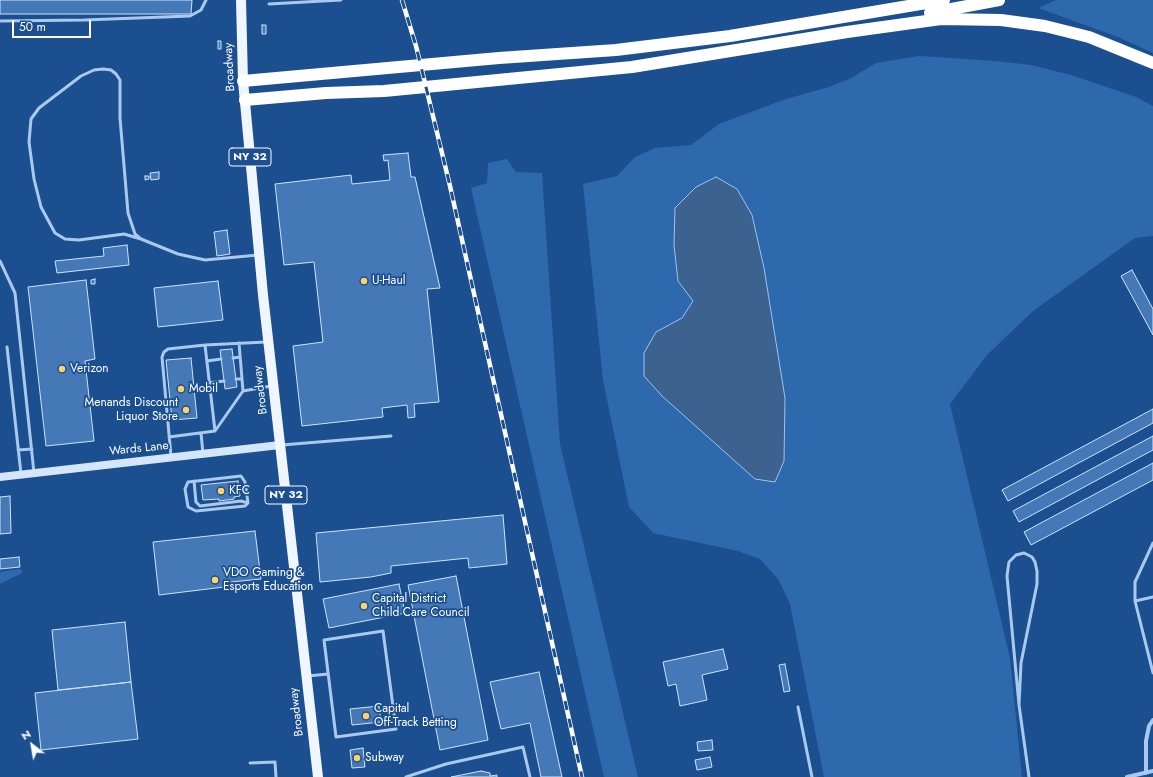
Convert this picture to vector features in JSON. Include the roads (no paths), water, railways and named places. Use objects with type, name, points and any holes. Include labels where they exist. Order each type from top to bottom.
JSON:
[{"type":"highway","points":[[844,18],[918,0]]},
{"type":"highway","points":[[243,81],[480,60],[632,49],[730,36],[944,0]]},
{"type":"highway","points":[[847,32],[918,15],[999,0]]},
{"type":"highway","points":[[245,100],[384,90],[632,67],[847,32],[941,19],[1001,20],[1045,26],[1089,37],[1153,63]]},
{"type":"main road","name":"Broadway","points":[[240,0],[243,81],[268,342],[318,777]]},
{"type":"street","name":"Wards Lane","points":[[0,477],[280,445]]},
{"type":"street","points":[[1146,773],[1146,741],[1149,726],[1153,720]]},
{"type":"street","points":[[1127,777],[1153,771]]},
{"type":"lane","points":[[0,21],[84,20],[190,16],[201,10],[206,0]]},
{"type":"lane","points":[[269,4],[341,0]]},
{"type":"lane","points":[[141,239],[133,230],[128,213],[120,118],[120,80],[111,70],[94,70],[81,76],[39,108],[31,119],[29,142],[34,179],[41,207],[55,233],[64,239],[79,240],[124,234],[141,239],[178,254],[204,260],[260,255]]},
{"type":"lane","points":[[0,261],[15,293],[34,473]]},
{"type":"lane","points":[[171,457],[162,357],[164,352],[168,349],[205,345],[268,342]]},
{"type":"lane","points":[[169,437],[215,431],[243,391],[239,343]]},
{"type":"lane","points":[[205,345],[215,431]]},
{"type":"lane","points":[[8,348],[21,474]]},
{"type":"lane","points":[[233,358],[240,357]]},
{"type":"lane","points":[[207,361],[221,359]]},
{"type":"lane","points":[[236,380],[242,379]]},
{"type":"lane","points":[[209,383],[224,381]]},
{"type":"lane","points":[[243,391],[273,386]]},
{"type":"lane","points":[[202,433],[203,454]]},
{"type":"lane","points":[[280,445],[391,436]]},
{"type":"lane","points":[[18,450],[32,449]]},
{"type":"lane","points":[[241,476],[245,480],[248,503],[243,506],[192,510],[188,505],[185,488],[188,482],[241,476]]},
{"type":"lane","points":[[194,481],[196,502],[200,506],[241,501],[248,503]]},
{"type":"lane","points":[[1153,545],[1135,582],[1135,601],[1153,673]]},
{"type":"lane","points":[[1019,705],[1021,663],[1037,584],[1037,571],[1032,557],[1024,553],[1012,558],[1008,568],[1019,705],[1029,777]]},
{"type":"lane","points":[[1135,601],[1153,597]]},
{"type":"lane","points":[[383,631],[396,729],[336,737],[328,674],[324,640],[383,631]]},
{"type":"lane","points":[[306,677],[328,674]]},
{"type":"lane","points":[[798,707],[812,777]]},
{"type":"lane","points":[[406,777],[446,764],[523,747],[530,777]]},
{"type":"lane","points":[[250,763],[274,762],[276,777]]},
{"type":"railway","points":[[402,0],[416,46],[450,186],[582,777]]},
{"type":"place","name":"U-Haul","points":[[364,281]]},
{"type":"place","name":"Verizon","points":[[62,369]]},
{"type":"place","name":"Mobil","points":[[181,389]]},
{"type":"place","name":"Menands Discount Liquor Store","points":[[186,410]]},
{"type":"place","name":"KFC","points":[[221,491]]},
{"type":"place","name":"VDO Gaming & Esports Education","points":[[215,580]]},
{"type":"place","name":"Capital District Child Care Council","points":[[364,606]]},
{"type":"place","name":"Capital Off-Track Betting","points":[[366,716]]},
{"type":"place","name":"Subway","points":[[357,758]]}]
